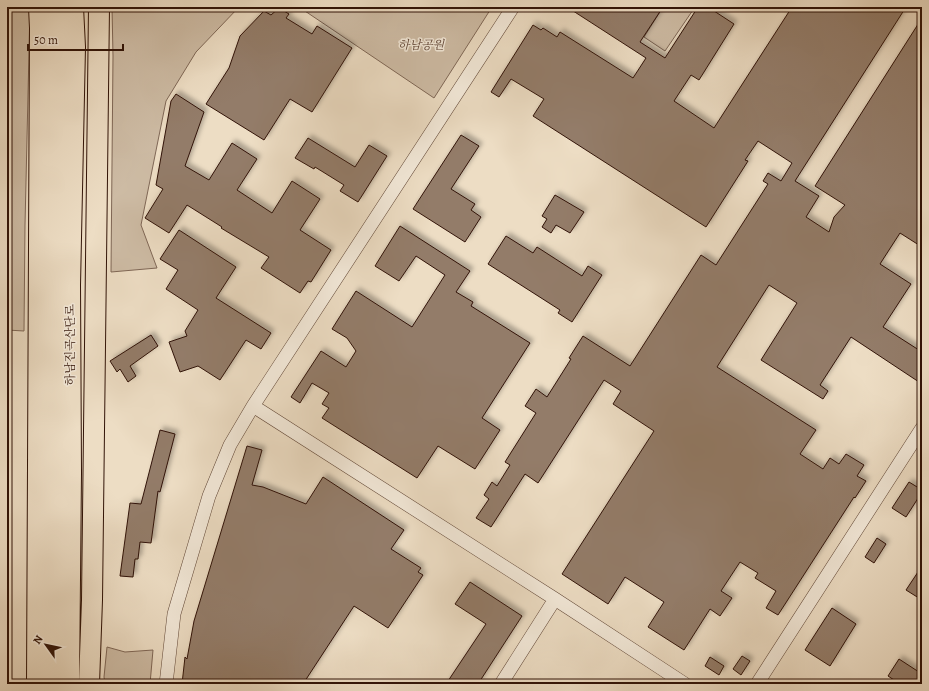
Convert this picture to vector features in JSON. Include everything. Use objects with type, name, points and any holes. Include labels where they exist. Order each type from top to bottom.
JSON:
[{"type":"highway","points":[[37,684],[39,7]]},
{"type":"highway","name":"하남진곡산단로","points":[[56,7],[58,51],[53,245],[62,286],[71,473],[69,684]]},
{"type":"highway","name":"하남진곡산단로","points":[[51,684],[62,286],[75,47],[73,7]]},
{"type":"highway","points":[[88,684],[92,600],[99,7]]},
{"type":"street","points":[[166,684],[174,614],[209,496],[230,445],[253,406],[513,7]]},
{"type":"street","points":[[253,406],[685,684]]},
{"type":"street","points":[[757,684],[922,428]]},
{"type":"street","points":[[501,684],[555,599]]},
{"type":"green space","points":[[7,7],[30,7],[24,331],[7,330]]},
{"type":"green space","points":[[112,7],[239,7],[196,52],[166,101],[141,225],[157,268],[111,272],[113,56]]},
{"type":"green space","name":"하남공원","points":[[299,7],[492,7],[434,98]]},
{"type":"green space","points":[[663,7],[695,7],[665,51],[644,37]]},
{"type":"green space","points":[[107,647],[125,652],[153,650],[150,684],[105,684],[104,677]]},
{"type":"building","points":[[567,7],[663,7],[640,42],[665,58],[698,7],[708,7],[734,24],[699,80],[691,75],[674,101],[714,128],[792,7],[906,7],[795,181],[819,196],[806,217],[829,232],[834,217],[845,205],[815,186],[922,18],[922,247],[900,233],[880,264],[911,284],[883,327],[922,352],[922,384],[851,337],[820,385],[828,391],[823,399],[761,360],[797,303],[769,285],[717,367],[816,430],[800,454],[823,469],[830,458],[839,464],[846,454],[864,465],[857,476],[866,481],[855,498],[854,497],[778,615],[766,608],[776,591],[755,578],[758,573],[740,562],[721,591],[732,598],[720,616],[710,609],[684,650],[648,627],[664,602],[625,577],[608,604],[562,574],[654,431],[613,404],[621,391],[604,380],[538,483],[525,474],[491,527],[476,518],[489,499],[484,495],[492,482],[497,486],[510,465],[505,462],[536,413],[525,406],[536,389],[547,397],[571,359],[569,358],[583,336],[630,366],[701,255],[716,265],[768,184],[763,181],[768,173],[781,181],[792,163],[758,141],[745,160],[748,161],[706,227],[533,116],[544,99],[511,79],[499,97],[491,92],[533,25],[541,30],[543,28],[557,37],[560,32],[633,78],[646,58]]},
{"type":"building","points":[[279,8],[289,14],[286,18],[312,34],[317,26],[352,48],[312,112],[290,99],[264,140],[206,104],[229,68],[240,36],[264,11],[271,15]]},
{"type":"building","points":[[176,94],[204,112],[185,166],[209,180],[232,143],[257,159],[237,190],[272,213],[292,181],[320,199],[300,230],[331,250],[311,282],[308,281],[300,293],[261,268],[269,257],[221,228],[222,227],[187,205],[169,233],[145,218],[163,189],[156,185],[171,101]]},
{"type":"building","points":[[461,135],[479,146],[451,189],[475,204],[471,210],[481,217],[465,242],[413,209]]},
{"type":"building","points":[[308,138],[355,167],[369,145],[387,156],[358,202],[340,191],[344,185],[315,167],[314,169],[295,158]]},
{"type":"building","points":[[555,195],[584,212],[570,233],[556,225],[551,233],[542,227],[547,219],[542,216]]},
{"type":"building","points":[[400,226],[470,271],[456,292],[473,302],[471,306],[530,343],[482,418],[500,430],[475,469],[438,446],[417,478],[322,418],[329,408],[322,404],[329,393],[312,383],[300,403],[291,397],[321,351],[346,367],[356,351],[347,338],[332,329],[356,291],[412,327],[445,275],[416,256],[399,281],[375,266]]},
{"type":"building","points":[[179,230],[236,267],[216,298],[271,333],[261,349],[246,340],[220,380],[198,366],[180,372],[169,342],[187,336],[185,331],[198,310],[166,289],[178,270],[160,259]]},
{"type":"building","points":[[506,236],[533,253],[537,247],[582,276],[588,266],[602,275],[572,322],[558,313],[560,310],[488,264]]},
{"type":"building","points":[[151,335],[158,346],[130,366],[136,376],[128,382],[120,369],[117,372],[110,361]]},
{"type":"building","points":[[160,430],[175,434],[160,492],[158,491],[151,543],[140,542],[138,559],[135,559],[133,577],[120,576],[130,503],[141,504]]},
{"type":"building","points":[[247,446],[262,450],[252,485],[263,487],[306,504],[323,477],[404,530],[391,549],[421,568],[418,572],[423,575],[388,628],[354,606],[303,684],[182,684],[185,657],[187,659],[194,621]]},
{"type":"building","points":[[909,482],[922,490],[922,492],[906,517],[892,508]]},
{"type":"building","points":[[877,538],[886,544],[874,563],[865,557]]},
{"type":"building","points":[[922,566],[922,600],[906,590]]},
{"type":"building","points":[[470,582],[522,616],[478,684],[446,684],[486,624],[455,604]]},
{"type":"building","points":[[832,608],[856,624],[830,666],[805,650]]},
{"type":"building","points":[[742,656],[750,661],[741,675],[733,669]]},
{"type":"building","points":[[710,657],[724,666],[719,675],[705,666]]},
{"type":"building","points":[[899,659],[922,674],[922,684],[900,684],[888,676]]}]
